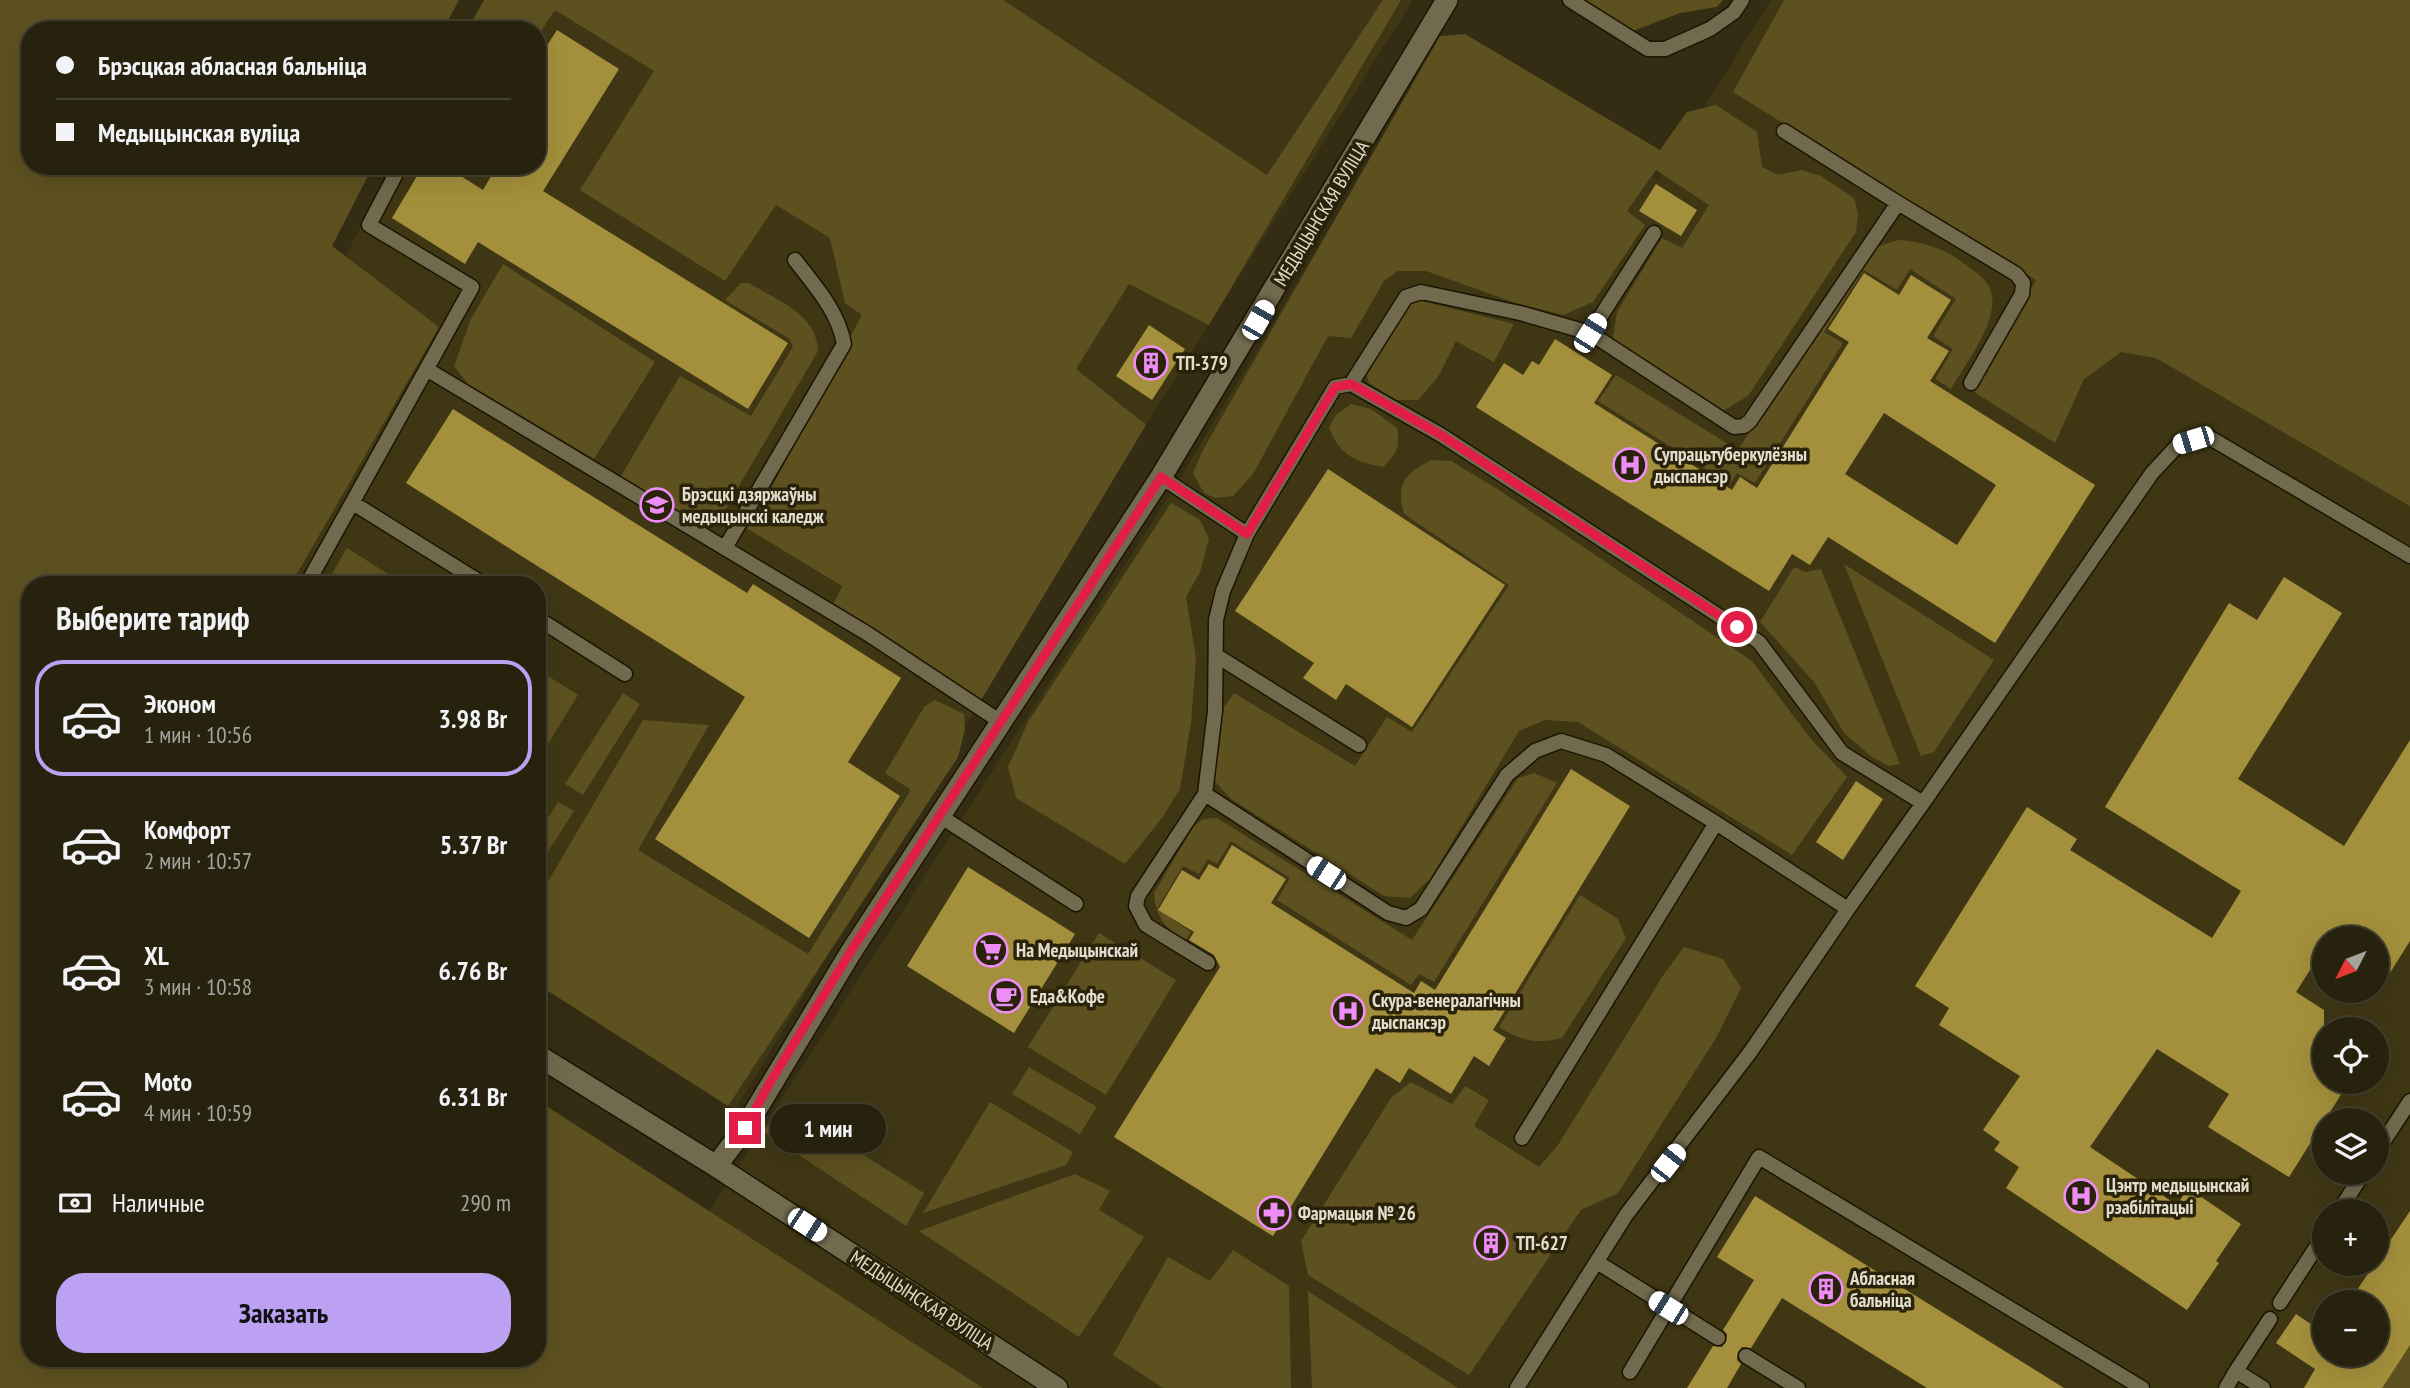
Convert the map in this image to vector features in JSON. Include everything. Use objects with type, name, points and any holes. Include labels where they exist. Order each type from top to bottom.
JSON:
[{"type":"street","name":"МЕДЫЦЫНСКАЯ ВУЛІЦА","points":[[716,1166],[745,1128],[851,951],[1161,477],[1447,0]]},
{"type":"street","name":"МЕДЫЦЫНСКАЯ ВУЛІЦА","points":[[546,1061],[716,1166],[1057,1388]]},
{"type":"lane","points":[[1570,0],[1648,49],[1665,49],[1710,29],[1734,12],[1742,0]]},
{"type":"lane","points":[[1784,131],[2016,274],[2023,283],[2022,294],[1971,383]]},
{"type":"lane","points":[[312,576],[472,287],[369,225],[396,175]]},
{"type":"lane","points":[[1351,384],[1406,297],[1422,292],[1520,313],[1590,333],[1734,427],[1744,426],[1751,421],[1898,202]]},
{"type":"lane","points":[[1590,333],[1654,233]]},
{"type":"lane","points":[[724,548],[844,344],[841,329],[826,300],[795,260]]},
{"type":"lane","points":[[428,370],[868,634],[1001,722]]},
{"type":"lane","points":[[1208,963],[1146,925],[1136,906],[1139,896],[1205,794],[1214,711],[1216,620],[1223,591],[1247,534],[1335,387],[1351,384],[1441,435],[1759,642],[1842,753],[1923,803]]},
{"type":"lane","points":[[1517,1388],[1626,1215],[1751,1051],[2152,473],[2179,444],[2207,436],[2410,556]]},
{"type":"lane","points":[[1161,477],[1247,534]]},
{"type":"lane","points":[[353,503],[470,576]]},
{"type":"lane","points":[[546,624],[625,674]]},
{"type":"lane","points":[[1217,656],[1359,745]]},
{"type":"lane","points":[[1205,794],[1388,914],[1406,918],[1421,909],[1507,775],[1535,751],[1561,741],[1606,755],[1848,909]]},
{"type":"lane","points":[[940,816],[1076,904]]},
{"type":"lane","points":[[1522,1138],[1716,823]]},
{"type":"lane","points":[[2389,1133],[2410,1101]]},
{"type":"lane","points":[[1630,1372],[1759,1157],[2142,1388]]},
{"type":"lane","points":[[2280,1303],[2312,1254]]},
{"type":"lane","points":[[1597,1262],[1718,1338]]},
{"type":"lane","points":[[2226,1388],[2270,1319]]},
{"type":"lane","points":[[1746,1356],[1798,1388]]},
{"type":"lane","points":[[2236,1371],[2263,1388]]},
{"type":"shaded area","points":[[0,0],[459,0],[448,21],[21,21],[21,175],[368,175],[332,246],[439,327],[296,576],[21,576],[21,1367],[546,1367],[546,1106],[983,1388],[0,1388]]},
{"type":"shaded area","name":"Брэсцкі дзяржаўны медыцынскі каледж","points":[[484,0],[1413,0],[1146,425],[735,1110],[546,988],[546,576],[177,576],[388,175],[546,175],[546,21],[472,21]]},
{"type":"shaded area","points":[[484,0],[1003,0],[1267,175],[1383,0],[1401,0],[1209,325],[1129,284],[1076,369],[1146,425],[977,707],[965,690],[834,603],[842,586],[743,526],[759,512],[862,315],[845,303],[830,238],[776,205],[725,281],[580,190],[654,71],[555,10],[546,24],[546,21],[472,21]]},
{"type":"shaded area","points":[[1586,0],[1723,0],[1717,7],[1680,13],[1633,31]]},
{"type":"shaded area","points":[[1771,0],[2410,0],[2410,1388],[983,1388],[709,1212],[1175,487],[1437,48],[1659,180]]},
{"type":"shaded area","points":[[1784,0],[2410,0],[2410,506],[2156,358],[2121,352],[2084,379],[2055,443],[1974,392],[2036,280],[1733,92]]},
{"type":"shaded area","points":[[1465,34],[1660,150],[1687,112],[1716,105],[1757,132],[1762,167],[1778,175],[1801,170],[1821,176],[1854,198],[1858,214],[1856,232],[1748,396],[1723,411],[1621,354],[1613,337],[1617,312],[1662,238],[1682,248],[1709,205],[1656,170],[1627,211],[1645,225],[1593,302],[1563,315],[1516,303],[1426,271],[1398,271],[1384,281],[1351,338],[1328,336],[1253,474],[1233,496],[1215,498],[1204,493],[1193,473],[1203,450],[1440,36]]},
{"type":"shaded area","points":[[1897,240],[1924,244],[1951,254],[1983,278],[1992,295],[1992,308],[1982,337],[1951,389],[1935,379],[1953,349],[1933,336],[1956,299],[1910,269],[1897,290],[1864,270],[1824,332],[1843,343],[1755,483],[1737,473],[1730,484],[1598,401],[1616,375],[1738,450],[1861,260],[1877,247]]},
{"type":"shaded area","points":[[503,264],[655,362],[594,459],[468,384],[454,366],[471,319]]},
{"type":"shaded area","points":[[741,283],[749,283],[794,310],[811,327],[818,351],[722,515],[690,519],[621,476],[680,376],[751,416],[793,347],[790,339],[725,300]]},
{"type":"shaded area","points":[[1414,299],[1514,324],[1494,362],[1456,341],[1438,377],[1418,400],[1396,400],[1369,383],[1363,363],[1376,333]]},
{"type":"shaded area","points":[[1351,404],[1371,409],[1397,428],[1396,450],[1383,467],[1349,456],[1333,437],[1329,427],[1336,415]]},
{"type":"shaded area","points":[[1431,460],[1451,461],[1499,490],[1752,661],[1810,738],[1847,777],[1792,855],[1578,722],[1545,720],[1519,731],[1430,879],[1410,898],[1384,896],[1231,799],[1213,779],[1211,726],[1234,693],[1355,766],[1387,717],[1412,732],[1509,585],[1404,514],[1401,495],[1404,481],[1414,470]]},
{"type":"shaded area","points":[[1171,503],[1200,520],[1209,539],[1200,572],[1186,597],[1196,658],[1191,723],[1180,789],[1162,818],[1125,864],[1016,798],[1008,767],[1028,722]]},
{"type":"shaded area","points":[[347,548],[391,576],[331,576]]},
{"type":"shaded area","points":[[1844,564],[1994,660],[1934,752],[1921,756]]},
{"type":"shaded area","points":[[1794,567],[1806,572],[1821,569],[1900,764],[1889,766],[1872,757],[1844,733],[1814,682],[1760,622]]},
{"type":"shaded area","points":[[546,675],[578,695],[546,747]]},
{"type":"shaded area","points":[[623,693],[640,704],[583,795],[565,784]]},
{"type":"shaded area","points":[[935,700],[964,714],[965,730],[958,757],[728,1106],[546,990],[546,885],[643,720],[709,725],[638,850],[808,954],[911,790],[885,773],[924,707]]},
{"type":"shaded area","points":[[1534,773],[1557,783],[1434,982],[1419,974],[1411,985],[1277,900],[1290,878],[1231,841],[1217,864],[1208,859],[1199,874],[1183,866],[1157,909],[1154,893],[1193,827],[1203,819],[1217,818],[1412,940],[1518,778]]},
{"type":"shaded area","points":[[558,802],[574,811],[546,855],[546,821]]},
{"type":"shaded area","points":[[1580,895],[1618,919],[1626,938],[1562,1038],[1529,1040],[1507,1032],[1499,1027]]},
{"type":"shaded area","points":[[1157,909],[1191,932],[1185,942],[1168,927]]},
{"type":"shaded area","points":[[1099,933],[1176,980],[1106,1095],[1028,1047]]},
{"type":"shaded area","points":[[1684,947],[1723,959],[1741,988],[1716,1038],[1618,1193],[1581,1210],[1469,1375],[1308,1275],[1301,1241],[1391,1098],[1411,1082],[1452,1104],[1465,1086],[1489,1100],[1474,1126],[1539,1167],[1558,1145],[1664,974]]},
{"type":"shaded area","points":[[1029,1067],[1097,1107],[1080,1134],[1012,1094]]},
{"type":"shaded area","points":[[990,1102],[1073,1152],[1066,1165],[923,1213]]},
{"type":"shaded area","points":[[785,1117],[806,1119],[924,1193],[906,1226],[761,1130]]},
{"type":"shaded area","points":[[1075,1174],[1110,1191],[1099,1210],[1144,1237],[1079,1337],[919,1231]]},
{"type":"shaded area","points":[[1233,1250],[1289,1286],[1291,1388],[1163,1388],[1113,1355],[1168,1257],[1210,1281]]},
{"type":"shaded area","points":[[1308,1291],[1458,1388],[1312,1388]]},
{"type":"shaded area","points":[[2399,1340],[2410,1346],[2410,1388],[2371,1388],[2383,1367],[2389,1367],[2389,1357]]},
{"type":"building","points":[[557,30],[619,69],[543,191],[788,343],[748,409],[478,242],[465,264],[392,218],[418,175],[459,175],[483,190],[492,175],[546,175],[546,47]]},
{"type":"building","points":[[1656,184],[1697,210],[1681,236],[1639,211]]},
{"type":"building","name":"Супрацьтуберкулёзны дыспансэр","points":[[1864,273],[1899,295],[1911,275],[1951,300],[1927,338],[1949,351],[1930,381],[2095,485],[1995,643],[1828,537],[1810,565],[1792,554],[1769,591],[1476,407],[1504,363],[1523,375],[1532,361],[1539,365],[1555,339],[1612,375],[1594,403],[1732,490],[1740,477],[1757,488],[1849,342],[1828,329]],"holes":[[[1884,413],[1996,485],[1957,545],[1845,474]]]},
{"type":"building","name":"ТП-379","points":[[1149,325],[1185,349],[1152,400],[1116,376]]},
{"type":"building","points":[[453,409],[747,593],[753,584],[901,678],[848,762],[900,796],[809,938],[655,839],[745,697],[406,483]]},
{"type":"building","points":[[1328,469],[1505,585],[1412,727],[1346,684],[1336,700],[1303,678],[1314,663],[1235,611]]},
{"type":"building","points":[[2284,577],[2342,613],[2238,779],[2344,846],[2410,740],[2410,941],[2389,974],[2389,926],[2312,926],[2312,967],[2296,992],[2324,1010],[2324,1017],[2312,1017],[2312,1094],[2341,1094],[2333,1108],[2312,1108],[2312,1141],[2289,1177],[2208,1127],[2229,1094],[2157,1049],[2090,1147],[2177,1205],[2188,1188],[2241,1224],[2216,1261],[2219,1263],[2187,1310],[2006,1188],[2019,1167],[1994,1150],[2000,1142],[1983,1130],[2020,1076],[1939,1025],[1949,1008],[1915,986],[2027,807],[2077,839],[2070,850],[2212,938],[2241,891],[2105,807],[2229,603],[2257,620]]},
{"type":"building","name":"Скура-венералагічны дыспансэр","points":[[1571,769],[1630,806],[1493,1030],[1506,1038],[1489,1066],[1474,1056],[1451,1094],[1409,1068],[1400,1083],[1376,1068],[1273,1236],[1114,1137],[1220,967],[1214,955],[1189,940],[1194,932],[1158,910],[1182,870],[1199,880],[1209,864],[1218,869],[1232,845],[1286,879],[1271,903],[1414,993],[1421,981],[1435,990]]},
{"type":"building","points":[[1856,781],[1883,799],[1843,860],[1816,842]]},
{"type":"building","name":"На Медыцынскай","points":[[968,867],[1075,934],[1014,1033],[907,966]]},
{"type":"building","name":"Абласная бальніца","points":[[1755,1196],[2064,1388],[1927,1388],[1782,1298],[1751,1348],[1742,1347],[1738,1352],[1737,1360],[1741,1364],[1727,1388],[1687,1388],[1713,1346],[1722,1347],[1726,1342],[1727,1334],[1723,1330],[1754,1280],[1717,1257]]},
{"type":"building","points":[[2410,1211],[2410,1345],[2382,1388],[2304,1388],[2315,1369],[2312,1367],[2389,1367],[2389,1290],[2357,1290],[2366,1276],[2389,1276],[2389,1242]]},
{"type":"building","points":[[2296,1314],[2312,1325],[2312,1367],[2276,1343]]},
{"type":"place","name":"ТП-379","points":[[1151,363]]},
{"type":"place","name":"Супрацьтуберкулёзны дыспансэр","points":[[1630,465]]},
{"type":"place","name":"Брэсцкі дзяржаўны медыцынскі каледж","points":[[657,505]]},
{"type":"place","name":"На Медыцынскай","points":[[991,950]]},
{"type":"place","name":"Еда&Кофе","points":[[1006,996]]},
{"type":"place","name":"Скура-венералагічны дыспансэр","points":[[1348,1011]]},
{"type":"place","name":"Цэнтр медыцынскай рэабілітацыі","points":[[2081,1196]]},
{"type":"place","name":"Фармацыя № 26","points":[[1274,1213]]},
{"type":"place","name":"ТП-627","points":[[1491,1243]]},
{"type":"place","name":"Абласная бальніца","points":[[1826,1289]]},
{"type":"route","points":[[745,1128],[851,951],[1161,477],[1247,534],[1335,387],[1351,384],[1441,435],[1737,627]]}]
